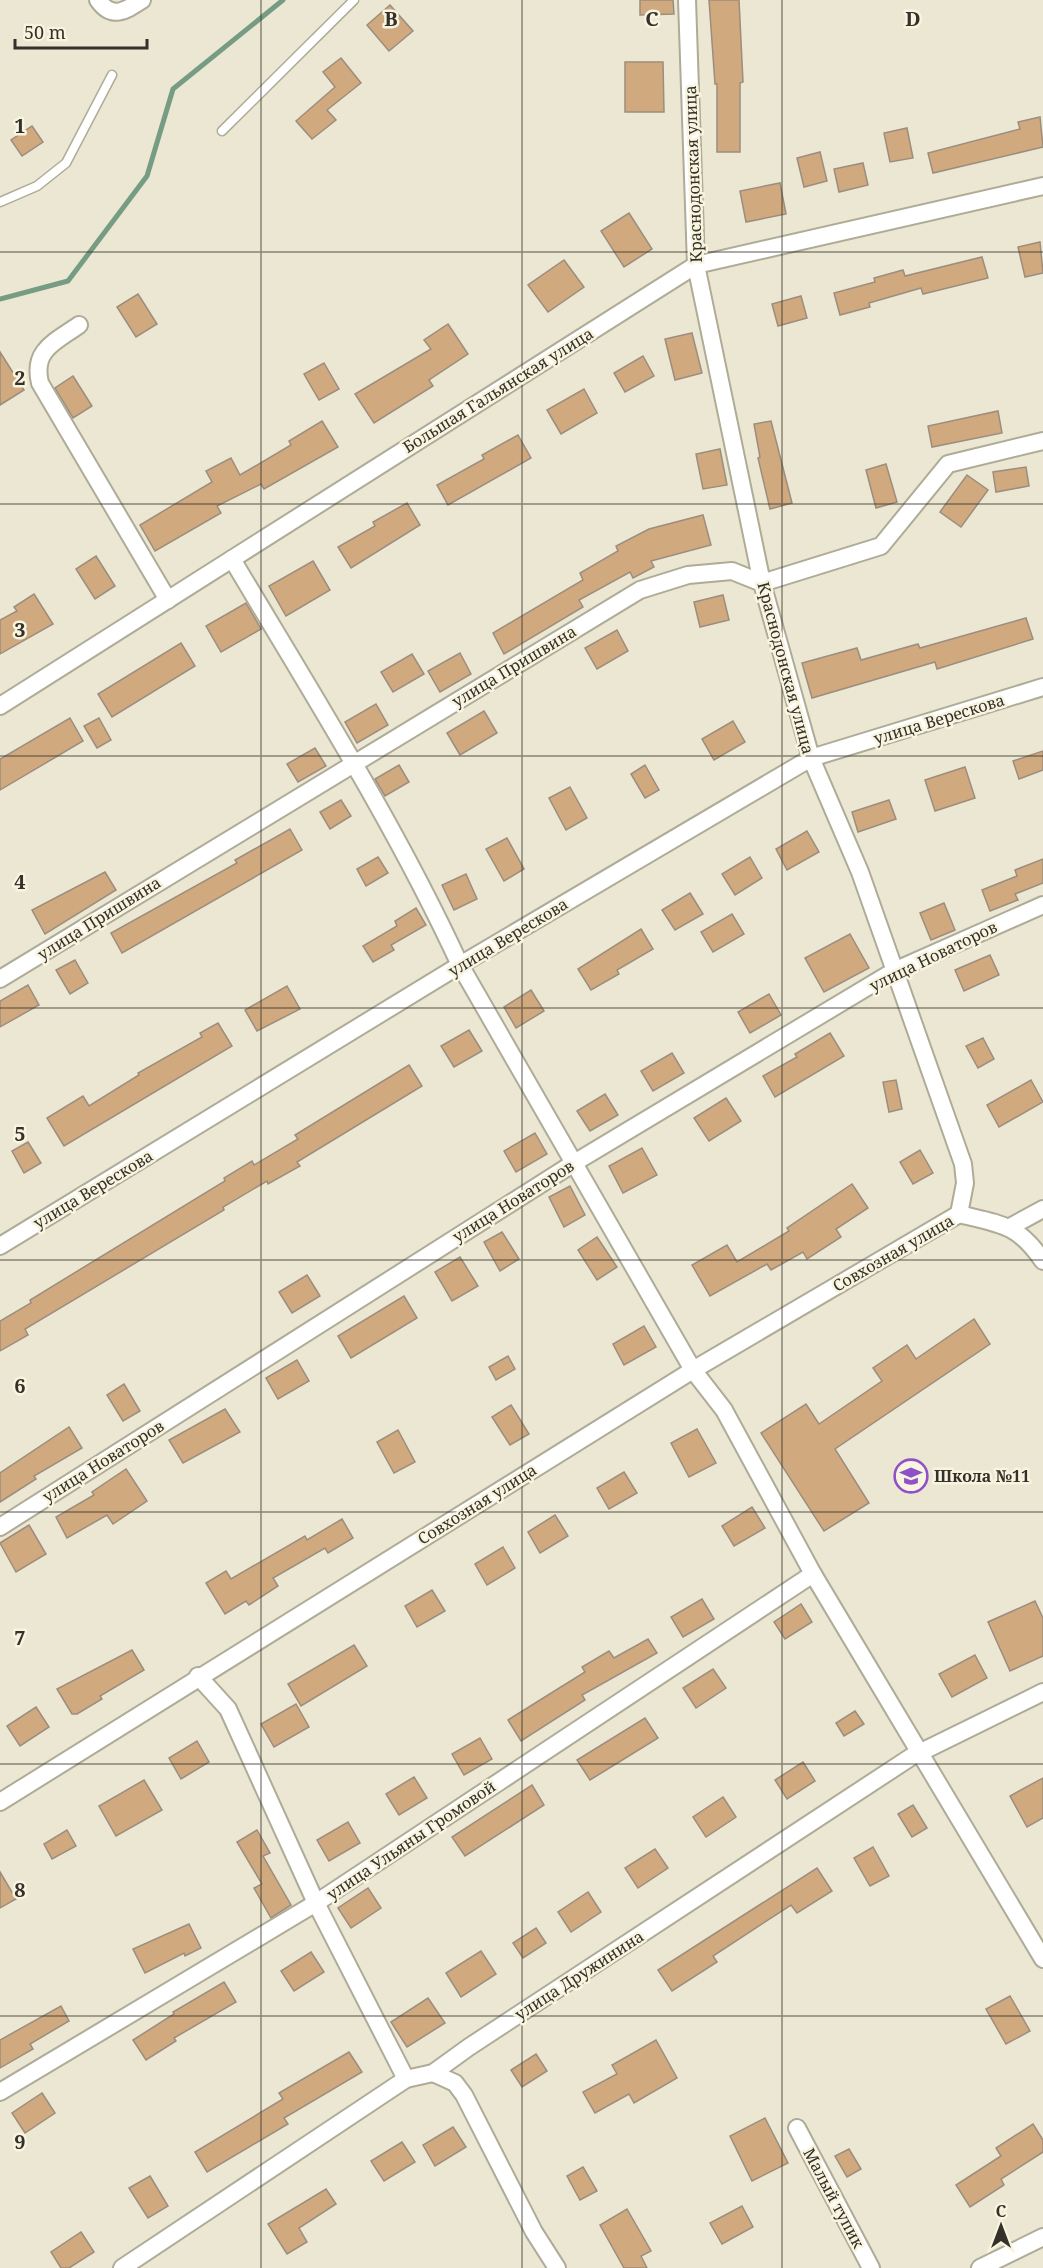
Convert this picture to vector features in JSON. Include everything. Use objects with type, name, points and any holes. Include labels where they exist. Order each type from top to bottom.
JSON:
[{"type":"street","points":[[98,0],[104,8],[113,13],[122,12],[142,0]]},
{"type":"street","name":"Краснодонская улица","points":[[687,0],[696,265],[762,584],[811,758],[860,872],[963,1164],[965,1182],[959,1214]]},
{"type":"street","name":"Большая Гальянская улица","points":[[0,706],[696,265],[1043,186]]},
{"type":"street","points":[[79,325],[42,354],[38,362],[40,383],[168,600]]},
{"type":"street","points":[[762,584],[880,546],[948,464],[1043,441]]},
{"type":"street","points":[[232,559],[353,762],[437,914],[460,965],[693,1370],[724,1410],[813,1574],[918,1754],[1043,1959]]},
{"type":"street","name":"улица Пришвина","points":[[0,979],[353,762],[640,591],[688,575],[732,571],[762,584]]},
{"type":"street","name":"улица Верескова","points":[[0,1246],[460,965],[811,758],[1043,687]]},
{"type":"street","name":"улица Новаторов","points":[[0,1527],[574,1163],[894,971],[1043,905]]},
{"type":"street","points":[[1010,1227],[1042,1212]]},
{"type":"street","points":[[959,1214],[1010,1227],[1031,1243],[1043,1261]]},
{"type":"street","name":"Совхозная улица","points":[[0,1802],[198,1676],[693,1370],[959,1214]]},
{"type":"street","name":"улица Ульяны Громовой","points":[[0,2092],[316,1903],[813,1574]]},
{"type":"street","points":[[198,1676],[228,1709],[316,1903],[406,2079]]},
{"type":"street","name":"улица Дружинина","points":[[122,2268],[406,2079],[433,2073],[469,2047],[918,1754],[1043,1692]]},
{"type":"street","points":[[433,2073],[455,2083],[464,2095],[534,2232],[557,2268]]},
{"type":"street","name":"Малый тупик","points":[[797,2128],[871,2268]]},
{"type":"street","points":[[980,2268],[1043,2237]]},
{"type":"lane","points":[[222,131],[354,0]]},
{"type":"lane","points":[[0,202],[37,186],[66,163],[112,75]]},
{"type":"building","points":[[640,0],[673,0],[674,14],[640,15]]},
{"type":"building","points":[[709,0],[739,0],[743,82],[740,83],[740,152],[717,152],[717,84],[715,84]]},
{"type":"building","points":[[390,5],[413,31],[389,51],[367,25]]},
{"type":"building","points":[[341,58],[361,83],[327,110],[336,120],[312,139],[296,121],[335,87],[323,72]]},
{"type":"building","points":[[625,62],[663,62],[664,112],[625,112]]},
{"type":"building","points":[[1040,117],[1043,147],[933,173],[928,153],[1020,129],[1018,122]]},
{"type":"building","points":[[32,126],[43,142],[22,156],[11,140]]},
{"type":"building","points":[[907,128],[913,158],[890,162],[884,133]]},
{"type":"building","points":[[820,152],[827,181],[804,187],[797,158]]},
{"type":"building","points":[[863,163],[868,185],[839,192],[834,169]]},
{"type":"building","points":[[780,183],[786,214],[746,222],[740,191]]},
{"type":"building","points":[[629,213],[652,249],[624,267],[601,231]]},
{"type":"building","points":[[1040,242],[1043,273],[1025,277],[1018,247]]},
{"type":"building","points":[[982,257],[988,278],[923,294],[921,288],[869,303],[870,307],[840,315],[834,293],[875,282],[874,278],[903,270],[905,276]]},
{"type":"building","points":[[564,260],[584,287],[548,312],[528,285]]},
{"type":"building","points":[[138,294],[157,324],[136,337],[117,307]]},
{"type":"building","points":[[801,296],[807,318],[778,326],[772,304]]},
{"type":"building","points":[[448,324],[468,354],[429,380],[433,386],[374,423],[355,394],[431,349],[424,340]]},
{"type":"building","points":[[692,333],[702,373],[675,380],[665,339]]},
{"type":"building","points":[[0,352],[24,390],[0,405]]},
{"type":"building","points":[[643,356],[654,376],[625,392],[614,373]]},
{"type":"building","points":[[324,363],[339,389],[319,400],[304,374]]},
{"type":"building","points":[[73,376],[92,406],[73,418],[55,388]]},
{"type":"building","points":[[584,389],[597,413],[561,434],[547,410]]},
{"type":"building","points":[[998,411],[1002,433],[932,447],[928,426]]},
{"type":"building","points":[[322,421],[338,447],[264,489],[261,484],[217,506],[221,513],[155,551],[140,525],[212,482],[206,471],[231,458],[240,475],[291,445],[289,441]]},
{"type":"building","points":[[771,421],[792,503],[770,509],[758,458],[760,457],[754,424]]},
{"type":"building","points":[[518,435],[531,458],[448,505],[437,485],[484,459],[482,455]]},
{"type":"building","points":[[720,449],[727,485],[703,489],[696,454]]},
{"type":"building","points":[[886,464],[897,502],[876,508],[866,470]]},
{"type":"building","points":[[1026,467],[1029,486],[996,492],[993,472]]},
{"type":"building","points":[[967,475],[988,490],[961,527],[940,512]]},
{"type":"building","points":[[407,503],[420,525],[351,568],[338,547],[375,526],[373,522]]},
{"type":"building","points":[[703,515],[711,545],[651,561],[654,567],[633,578],[630,572],[579,600],[583,607],[504,654],[493,633],[583,580],[580,573],[618,551],[616,546],[649,529]]},
{"type":"building","points":[[96,556],[115,586],[95,599],[76,569]]},
{"type":"building","points":[[313,561],[330,590],[286,616],[269,586]]},
{"type":"building","points":[[34,594],[53,624],[0,654],[0,620],[17,611],[14,607]]},
{"type":"building","points":[[723,595],[729,620],[700,627],[694,602]]},
{"type":"building","points":[[246,603],[261,629],[221,652],[206,626]]},
{"type":"building","points":[[1026,618],[1033,639],[937,669],[935,662],[812,698],[802,663],[857,648],[861,660],[918,644],[920,648]]},
{"type":"building","points":[[617,630],[628,651],[597,669],[585,648]]},
{"type":"building","points":[[181,643],[195,666],[112,717],[98,694]]},
{"type":"building","points":[[460,653],[471,674],[440,692],[428,671]]},
{"type":"building","points":[[412,654],[424,674],[393,692],[381,672]]},
{"type":"building","points":[[376,704],[388,725],[357,743],[345,722]]},
{"type":"building","points":[[484,711],[497,733],[460,755],[447,733]]},
{"type":"building","points":[[70,718],[83,741],[0,790],[0,759]]},
{"type":"building","points":[[99,718],[111,740],[97,748],[84,726]]},
{"type":"building","points":[[733,721],[745,742],[714,760],[702,739]]},
{"type":"building","points":[[315,748],[326,766],[298,782],[287,764]]},
{"type":"building","points":[[1043,751],[1043,770],[1019,779],[1013,761]]},
{"type":"building","points":[[399,765],[409,782],[385,796],[375,779]]},
{"type":"building","points":[[645,765],[659,790],[645,798],[631,774]]},
{"type":"building","points":[[965,767],[975,798],[935,811],[925,780]]},
{"type":"building","points":[[570,787],[587,818],[566,830],[549,798]]},
{"type":"building","points":[[341,800],[351,816],[330,829],[320,812]]},
{"type":"building","points":[[889,800],[896,819],[858,832],[852,812]]},
{"type":"building","points":[[290,829],[302,850],[122,953],[111,933],[237,863],[235,860]]},
{"type":"building","points":[[807,831],[819,852],[787,870],[776,849]]},
{"type":"building","points":[[507,838],[524,869],[504,881],[486,849]]},
{"type":"building","points":[[378,857],[388,873],[366,886],[357,869]]},
{"type":"building","points":[[750,857],[762,878],[735,895],[722,874]]},
{"type":"building","points":[[1043,859],[1043,883],[1015,894],[1018,900],[990,911],[982,890],[1017,876],[1015,870]]},
{"type":"building","points":[[105,872],[116,890],[45,934],[32,910]]},
{"type":"building","points":[[466,874],[477,899],[454,910],[442,885]]},
{"type":"building","points":[[690,893],[703,914],[675,930],[662,910]]},
{"type":"building","points":[[944,903],[955,930],[931,940],[920,913]]},
{"type":"building","points":[[416,908],[426,925],[391,945],[394,950],[373,962],[363,946],[397,926],[395,921]]},
{"type":"building","points":[[732,914],[744,934],[713,952],[701,932]]},
{"type":"building","points":[[641,929],[653,949],[617,970],[619,974],[591,990],[578,969]]},
{"type":"building","points":[[850,934],[869,968],[824,992],[805,958]]},
{"type":"building","points":[[990,955],[999,975],[964,991],[955,970]]},
{"type":"building","points":[[75,960],[88,983],[70,994],[56,970]]},
{"type":"building","points":[[28,985],[39,1005],[0,1027],[0,1001]]},
{"type":"building","points":[[287,986],[300,1009],[257,1031],[245,1010]]},
{"type":"building","points":[[531,990],[544,1011],[516,1028],[504,1007]]},
{"type":"building","points":[[769,994],[781,1015],[750,1033],[738,1012]]},
{"type":"building","points":[[218,1023],[232,1046],[64,1146],[47,1118],[83,1096],[89,1106],[139,1075],[138,1073],[202,1037],[200,1033]]},
{"type":"building","points":[[469,1030],[482,1051],[454,1067],[441,1046]]},
{"type":"building","points":[[830,1033],[844,1056],[775,1097],[763,1076],[797,1057],[795,1054]]},
{"type":"building","points":[[983,1038],[994,1059],[978,1068],[966,1046]]},
{"type":"building","points":[[672,1053],[684,1073],[653,1091],[641,1071]]},
{"type":"building","points":[[409,1065],[422,1086],[297,1162],[300,1166],[268,1184],[267,1181],[223,1207],[224,1210],[25,1329],[28,1335],[0,1351],[0,1321],[31,1303],[30,1300],[225,1181],[224,1178],[252,1161],[254,1165],[298,1139],[295,1135]]},
{"type":"building","points":[[896,1080],[902,1109],[889,1112],[883,1082]]},
{"type":"building","points":[[1031,1080],[1043,1102],[999,1127],[987,1105]]},
{"type":"building","points":[[605,1094],[618,1115],[590,1131],[577,1111]]},
{"type":"building","points":[[726,1098],[741,1121],[709,1141],[694,1118]]},
{"type":"building","points":[[535,1133],[547,1154],[516,1172],[504,1151]]},
{"type":"building","points":[[28,1142],[41,1163],[24,1173],[12,1151]]},
{"type":"building","points":[[642,1148],[657,1175],[623,1193],[609,1166]]},
{"type":"building","points":[[920,1150],[933,1173],[913,1184],[900,1162]]},
{"type":"building","points":[[852,1184],[868,1208],[836,1229],[841,1237],[807,1259],[803,1252],[771,1270],[767,1264],[710,1296],[692,1265],[727,1245],[737,1262],[789,1231],[787,1228]]},
{"type":"building","points":[[570,1186],[585,1215],[564,1227],[549,1197]]},
{"type":"building","points":[[502,1232],[519,1259],[500,1271],[484,1242]]},
{"type":"building","points":[[597,1237],[617,1267],[597,1280],[578,1250]]},
{"type":"building","points":[[460,1257],[478,1286],[452,1301],[435,1272]]},
{"type":"building","points":[[307,1275],[320,1296],[292,1313],[279,1292]]},
{"type":"building","points":[[404,1296],[417,1318],[351,1358],[338,1336]]},
{"type":"building","points":[[974,1319],[990,1344],[835,1449],[869,1503],[824,1531],[761,1433],[806,1404],[819,1424],[882,1381],[873,1368],[907,1345],[916,1359]]},
{"type":"building","points":[[644,1326],[656,1347],[624,1365],[613,1344]]},
{"type":"building","points":[[508,1356],[515,1369],[496,1380],[489,1367]]},
{"type":"building","points":[[297,1360],[309,1381],[278,1399],[266,1378]]},
{"type":"building","points":[[124,1384],[140,1411],[123,1421],[107,1395]]},
{"type":"building","points":[[511,1405],[529,1434],[510,1445],[492,1417]]},
{"type":"building","points":[[225,1409],[240,1432],[183,1463],[169,1440]]},
{"type":"building","points":[[69,1427],[82,1448],[34,1476],[36,1479],[0,1502],[0,1473]]},
{"type":"building","points":[[697,1429],[716,1463],[689,1477],[671,1443]]},
{"type":"building","points":[[398,1430],[415,1462],[394,1473],[377,1442]]},
{"type":"building","points":[[126,1469],[147,1501],[113,1524],[107,1515],[67,1538],[56,1517],[94,1495],[92,1492]]},
{"type":"building","points":[[624,1472],[637,1493],[609,1509],[597,1488]]},
{"type":"building","points":[[752,1507],[765,1528],[734,1546],[722,1526]]},
{"type":"building","points":[[555,1515],[568,1536],[540,1553],[528,1532]]},
{"type":"building","points":[[342,1519],[353,1538],[328,1553],[325,1548],[273,1578],[278,1586],[249,1605],[246,1601],[225,1614],[206,1583],[226,1571],[231,1579],[305,1536],[307,1540]]},
{"type":"building","points":[[29,1525],[46,1554],[16,1572],[0,1543]]},
{"type":"building","points":[[503,1547],[515,1568],[487,1585],[475,1564]]},
{"type":"building","points":[[432,1590],[445,1611],[417,1627],[405,1606]]},
{"type":"building","points":[[702,1599],[714,1619],[683,1637],[671,1617]]},
{"type":"building","points":[[1035,1601],[1043,1618],[1043,1656],[1010,1671],[988,1622]]},
{"type":"building","points":[[801,1604],[812,1622],[785,1639],[774,1622]]},
{"type":"building","points":[[648,1639],[657,1653],[582,1695],[585,1700],[521,1741],[508,1720],[585,1672],[582,1667],[609,1651],[614,1658]]},
{"type":"building","points":[[354,1645],[367,1666],[301,1706],[288,1684]]},
{"type":"building","points":[[132,1650],[144,1670],[100,1696],[102,1699],[77,1714],[72,1714],[57,1689]]},
{"type":"building","points":[[975,1655],[987,1678],[952,1697],[939,1674]]},
{"type":"building","points":[[713,1669],[726,1688],[696,1708],[683,1688]]},
{"type":"building","points":[[296,1704],[309,1727],[274,1747],[261,1724]]},
{"type":"building","points":[[36,1707],[49,1727],[20,1746],[7,1726]]},
{"type":"building","points":[[855,1711],[864,1724],[844,1736],[836,1723]]},
{"type":"building","points":[[645,1718],[658,1738],[590,1780],[577,1760]]},
{"type":"building","points":[[480,1738],[492,1759],[464,1775],[452,1754]]},
{"type":"building","points":[[197,1741],[209,1762],[181,1779],[169,1758]]},
{"type":"building","points":[[803,1762],[815,1781],[787,1799],[775,1780]]},
{"type":"building","points":[[414,1777],[427,1798],[399,1815],[386,1794]]},
{"type":"building","points":[[1043,1778],[1043,1818],[1027,1827],[1010,1796]]},
{"type":"building","points":[[144,1780],[162,1810],[116,1836],[99,1806]]},
{"type":"building","points":[[532,1785],[544,1805],[465,1856],[452,1837]]},
{"type":"building","points":[[723,1797],[736,1817],[706,1837],[693,1817]]},
{"type":"building","points":[[913,1805],[927,1828],[912,1837],[898,1814]]},
{"type":"building","points":[[348,1822],[360,1843],[329,1861],[317,1840]]},
{"type":"building","points":[[67,1830],[76,1846],[52,1859],[44,1844]]},
{"type":"building","points":[[257,1830],[270,1853],[263,1856],[291,1905],[271,1918],[254,1888],[262,1884],[237,1842]]},
{"type":"building","points":[[873,1847],[889,1876],[870,1886],[854,1858]]},
{"type":"building","points":[[655,1849],[668,1868],[638,1888],[625,1868]]},
{"type":"building","points":[[817,1868],[832,1891],[797,1913],[791,1905],[713,1956],[717,1962],[672,1991],[658,1970]]},
{"type":"building","points":[[0,1872],[16,1899],[0,1908]]},
{"type":"building","points":[[368,1888],[381,1908],[351,1928],[338,1908]]},
{"type":"building","points":[[588,1892],[601,1912],[571,1932],[558,1912]]},
{"type":"building","points":[[189,1924],[201,1948],[185,1956],[184,1953],[145,1973],[133,1949]]},
{"type":"building","points":[[536,1928],[546,1943],[523,1958],[513,1943]]},
{"type":"building","points":[[481,1951],[496,1974],[461,1997],[446,1973]]},
{"type":"building","points":[[311,1952],[324,1972],[294,1991],[281,1971]]},
{"type":"building","points":[[224,1982],[236,2002],[174,2038],[176,2041],[146,2060],[133,2040],[174,2014],[173,2012]]},
{"type":"building","points":[[1010,1996],[1030,2031],[1006,2044],[986,2009]]},
{"type":"building","points":[[428,1998],[445,2023],[407,2047],[391,2022]]},
{"type":"building","points":[[61,2006],[69,2021],[30,2044],[33,2049],[0,2068],[0,2040]]},
{"type":"building","points":[[656,2040],[677,2078],[634,2103],[629,2094],[595,2113],[583,2092],[617,2074],[612,2065]]},
{"type":"building","points":[[349,2052],[362,2072],[284,2118],[288,2124],[207,2172],[195,2152],[283,2099],[279,2093]]},
{"type":"building","points":[[536,2054],[547,2071],[522,2087],[511,2070]]},
{"type":"building","points":[[42,2093],[55,2113],[25,2133],[12,2113]]},
{"type":"building","points":[[765,2118],[788,2163],[752,2181],[730,2136]]},
{"type":"building","points":[[1033,2124],[1043,2140],[1043,2152],[1001,2179],[1004,2185],[970,2207],[956,2185],[1001,2156],[996,2148]]},
{"type":"building","points":[[453,2127],[466,2147],[435,2166],[423,2145]]},
{"type":"building","points":[[402,2142],[415,2162],[384,2181],[371,2161]]},
{"type":"building","points":[[849,2149],[861,2169],[847,2177],[835,2156]]},
{"type":"building","points":[[583,2167],[597,2191],[580,2200],[567,2176]]},
{"type":"building","points":[[150,2176],[168,2206],[148,2218],[129,2188]]},
{"type":"building","points":[[326,2189],[336,2204],[299,2228],[307,2242],[287,2254],[268,2224]]},
{"type":"building","points":[[742,2206],[753,2227],[722,2244],[710,2223]]},
{"type":"building","points":[[627,2209],[651,2251],[641,2256],[647,2268],[624,2268],[600,2225]]},
{"type":"building","points":[[81,2232],[94,2252],[69,2268],[61,2268],[51,2252]]},
{"type":"waterway","points":[[0,299],[68,281],[147,176],[173,89],[283,0]]},
{"type":"place","name":"Школа №11","points":[[911,1476]]}]
